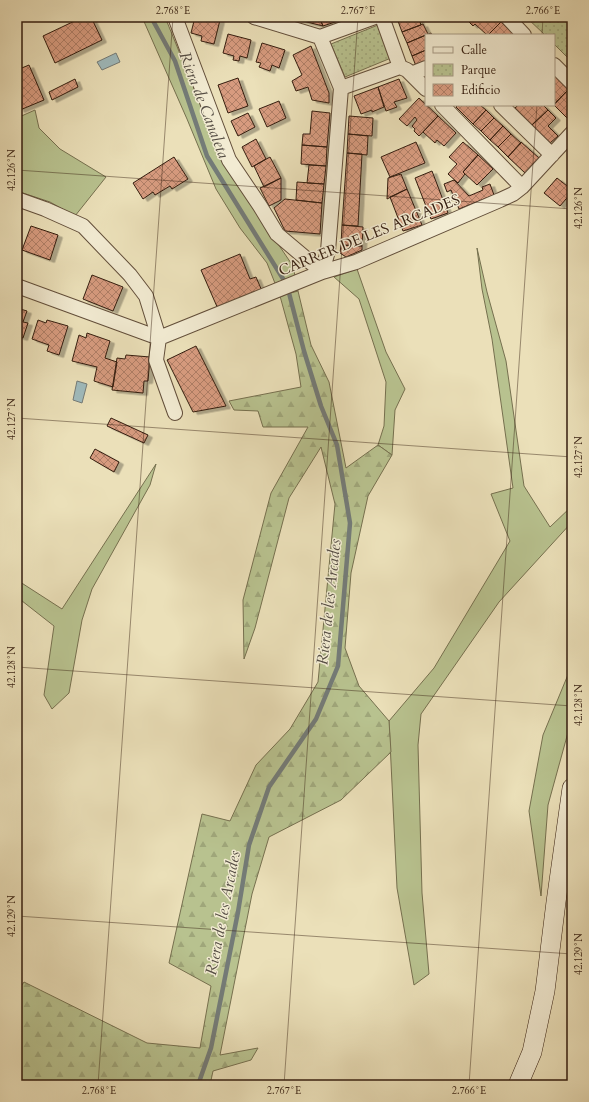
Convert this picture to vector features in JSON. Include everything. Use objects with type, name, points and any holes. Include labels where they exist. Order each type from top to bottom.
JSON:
[{"type":"main road","points":[[518,1085],[532,1052],[545,991],[572,788]]},
{"type":"street","points":[[175,17],[229,160],[277,234],[322,272],[328,251],[341,88],[320,37]]},
{"type":"street","points":[[254,17],[320,37],[375,17]]},
{"type":"street","points":[[382,17],[406,70],[425,88]]},
{"type":"street","points":[[507,17],[523,34]]},
{"type":"street","points":[[555,66],[572,84]]},
{"type":"street","points":[[341,88],[406,70],[425,68]]},
{"type":"street","points":[[443,106],[522,187]]},
{"type":"street","points":[[502,106],[552,155]]},
{"type":"street","name":"CARRER DE LES ARCADES","points":[[159,338],[322,272],[363,259],[513,194],[522,187],[572,133]]},
{"type":"street","points":[[17,199],[45,209],[83,226],[106,248],[146,296],[159,338],[156,360],[175,413]]},
{"type":"street","points":[[17,286],[159,338]]},
{"type":"green space","points":[[142,17],[165,17],[209,125],[259,216],[293,266],[298,291],[280,296],[267,263],[240,228],[216,189]]},
{"type":"green space","points":[[526,17],[572,17],[572,62],[555,45],[555,34],[544,34]]},
{"type":"green space","points":[[378,25],[391,58],[345,77],[331,44]]},
{"type":"green space","points":[[35,110],[39,128],[60,149],[106,177],[75,216],[50,202],[17,191],[17,118]]},
{"type":"green space","points":[[477,248],[487,292],[506,361],[524,486],[550,527],[572,506],[572,522],[499,602],[421,714],[418,745],[422,893],[429,974],[414,985],[397,888],[389,721],[434,668],[510,541],[491,494],[513,488],[492,339],[482,289]]},
{"type":"green space","points":[[357,269],[386,352],[405,389],[395,410],[392,455],[378,445],[384,426],[386,382],[359,299],[334,277]]},
{"type":"green space","points":[[298,291],[311,345],[329,382],[346,468],[378,445],[392,455],[368,496],[351,573],[345,648],[359,686],[389,721],[391,752],[341,800],[269,837],[252,894],[220,1055],[258,1048],[251,1060],[213,1071],[210,1085],[17,1085],[17,992],[24,982],[147,1043],[200,1048],[211,986],[169,963],[202,814],[230,821],[256,765],[290,729],[318,682],[335,504],[321,447],[289,498],[255,628],[244,659],[243,600],[271,493],[308,427],[263,427],[258,411],[234,410],[229,401],[301,387],[296,354],[280,296]]},
{"type":"green space","points":[[156,464],[150,485],[92,589],[82,620],[69,693],[52,709],[44,695],[54,626],[17,597],[17,580],[62,609]]},
{"type":"green space","points":[[572,665],[572,718],[548,805],[541,896],[529,811],[543,735]]},
{"type":"water","points":[[116,53],[120,62],[102,70],[97,62]]},
{"type":"water","points":[[77,381],[87,384],[82,403],[73,400]]},
{"type":"building","points":[[83,17],[91,17],[102,40],[55,63],[43,36]]},
{"type":"building","points":[[195,17],[209,17],[220,20],[214,44],[201,41],[202,36],[191,33]]},
{"type":"building","points":[[287,17],[319,17],[323,26]]},
{"type":"building","points":[[319,17],[350,17],[323,26]]},
{"type":"building","points":[[408,17],[418,17],[421,25],[402,32],[398,21]]},
{"type":"building","points":[[470,17],[495,17],[501,22],[489,34],[486,34],[475,24],[473,26],[467,20]]},
{"type":"building","points":[[501,22],[513,34],[489,34]]},
{"type":"building","points":[[423,24],[428,34],[407,43],[402,32]]},
{"type":"building","points":[[228,34],[251,40],[247,58],[240,56],[239,61],[233,60],[234,56],[223,53]]},
{"type":"building","points":[[425,35],[425,50],[412,56],[407,43]]},
{"type":"building","points":[[262,43],[285,50],[279,68],[272,65],[270,71],[259,67],[261,63],[256,62]]},
{"type":"building","points":[[311,46],[329,93],[329,103],[312,100],[308,87],[296,91],[292,81],[302,75],[293,55]]},
{"type":"building","points":[[425,50],[425,62],[416,66],[412,56]]},
{"type":"building","points":[[29,65],[44,100],[20,110],[17,103],[17,70]]},
{"type":"building","points":[[555,75],[569,89],[555,103]]},
{"type":"building","points":[[238,78],[248,106],[228,113],[218,85]]},
{"type":"building","points":[[75,79],[78,87],[52,100],[49,92]]},
{"type":"building","points":[[399,79],[407,98],[394,102],[397,107],[386,111],[378,87]]},
{"type":"building","points":[[378,87],[384,107],[372,112],[372,110],[361,114],[354,96]]},
{"type":"building","points":[[569,89],[572,91],[572,119],[570,121],[555,106],[555,104]]},
{"type":"building","points":[[419,98],[425,104],[425,106],[427,106],[438,116],[419,136],[414,131],[415,129],[412,126],[417,120],[415,117],[407,126],[399,119]]},
{"type":"building","points":[[279,101],[286,118],[267,127],[259,109]]},
{"type":"building","points":[[481,106],[486,110],[473,124],[456,107]]},
{"type":"building","points":[[517,106],[544,106],[548,110],[532,125],[515,108]]},
{"type":"building","points":[[486,110],[494,118],[481,131],[473,124]]},
{"type":"building","points":[[548,110],[556,118],[548,126],[558,136],[550,143],[532,125]]},
{"type":"building","points":[[312,111],[330,113],[327,147],[302,145],[303,134],[310,134]]},
{"type":"building","points":[[248,113],[255,127],[238,136],[231,121]]},
{"type":"building","points":[[349,116],[373,118],[372,136],[348,134]]},
{"type":"building","points":[[438,116],[456,133],[444,146],[437,140],[435,143],[423,132]]},
{"type":"building","points":[[494,118],[503,126],[490,140],[481,131]]},
{"type":"building","points":[[503,126],[511,134],[498,147],[490,140]]},
{"type":"building","points":[[348,134],[368,136],[367,155],[347,153]]},
{"type":"building","points":[[511,134],[521,143],[508,157],[498,147]]},
{"type":"building","points":[[256,139],[266,159],[252,167],[242,147]]},
{"type":"building","points":[[416,142],[425,163],[390,177],[381,157]]},
{"type":"building","points":[[463,142],[478,155],[463,172],[465,174],[458,183],[448,174],[457,164],[449,157]]},
{"type":"building","points":[[521,142],[539,158],[525,173],[508,157]]},
{"type":"building","points":[[302,145],[327,147],[326,166],[301,164]]},
{"type":"building","points":[[347,153],[362,154],[358,226],[342,225]]},
{"type":"building","points":[[478,155],[493,169],[477,185],[463,172]]},
{"type":"building","points":[[174,157],[188,179],[172,189],[170,186],[155,195],[153,192],[143,199],[133,183]]},
{"type":"building","points":[[270,157],[281,178],[264,187],[254,166]]},
{"type":"building","points":[[309,165],[326,166],[324,184],[307,183]]},
{"type":"building","points":[[432,171],[448,213],[431,219],[415,178]]},
{"type":"building","points":[[401,174],[407,189],[387,199],[388,178]]},
{"type":"building","points":[[281,178],[281,200],[269,206],[260,188]]},
{"type":"building","points":[[557,178],[572,190],[560,206],[544,193]]},
{"type":"building","points":[[454,180],[469,196],[483,190],[482,187],[490,184],[494,195],[459,209],[451,190],[447,192],[444,184]]},
{"type":"building","points":[[297,182],[324,184],[322,203],[296,200]]},
{"type":"building","points":[[407,189],[422,225],[403,231],[390,197]]},
{"type":"building","points":[[285,199],[322,203],[320,234],[285,231],[274,208]]},
{"type":"building","points":[[342,225],[363,227],[362,246],[341,245]]},
{"type":"building","points":[[31,226],[58,235],[50,260],[22,250]]},
{"type":"building","points":[[341,245],[362,246],[362,250],[346,257],[340,253]]},
{"type":"building","points":[[240,254],[250,279],[256,277],[262,291],[218,309],[201,270]]},
{"type":"building","points":[[92,275],[123,287],[113,311],[83,299]]},
{"type":"building","points":[[17,308],[27,311],[23,322],[28,323],[23,338],[17,336]]},
{"type":"building","points":[[38,320],[46,323],[47,320],[68,326],[59,355],[47,351],[49,345],[32,339]]},
{"type":"building","points":[[87,333],[110,341],[105,358],[117,362],[113,387],[94,381],[97,367],[72,361],[79,335],[86,338]]},
{"type":"building","points":[[196,346],[226,406],[193,412],[167,360]]},
{"type":"building","points":[[126,355],[150,357],[148,381],[144,381],[143,393],[112,390],[117,358],[125,359]]},
{"type":"building","points":[[111,418],[148,435],[144,443],[107,426]]},
{"type":"building","points":[[95,449],[119,462],[114,472],[90,458]]},
{"type":"waterway","name":"Riera de Canaleta","points":[[151,17],[175,61],[207,156],[285,282]]},
{"type":"waterway","name":"Riera de les Arcades","points":[[198,1085],[211,1048],[238,912],[249,845],[269,787],[316,719],[338,666],[350,523],[337,445],[321,406],[304,351],[289,293]]}]
